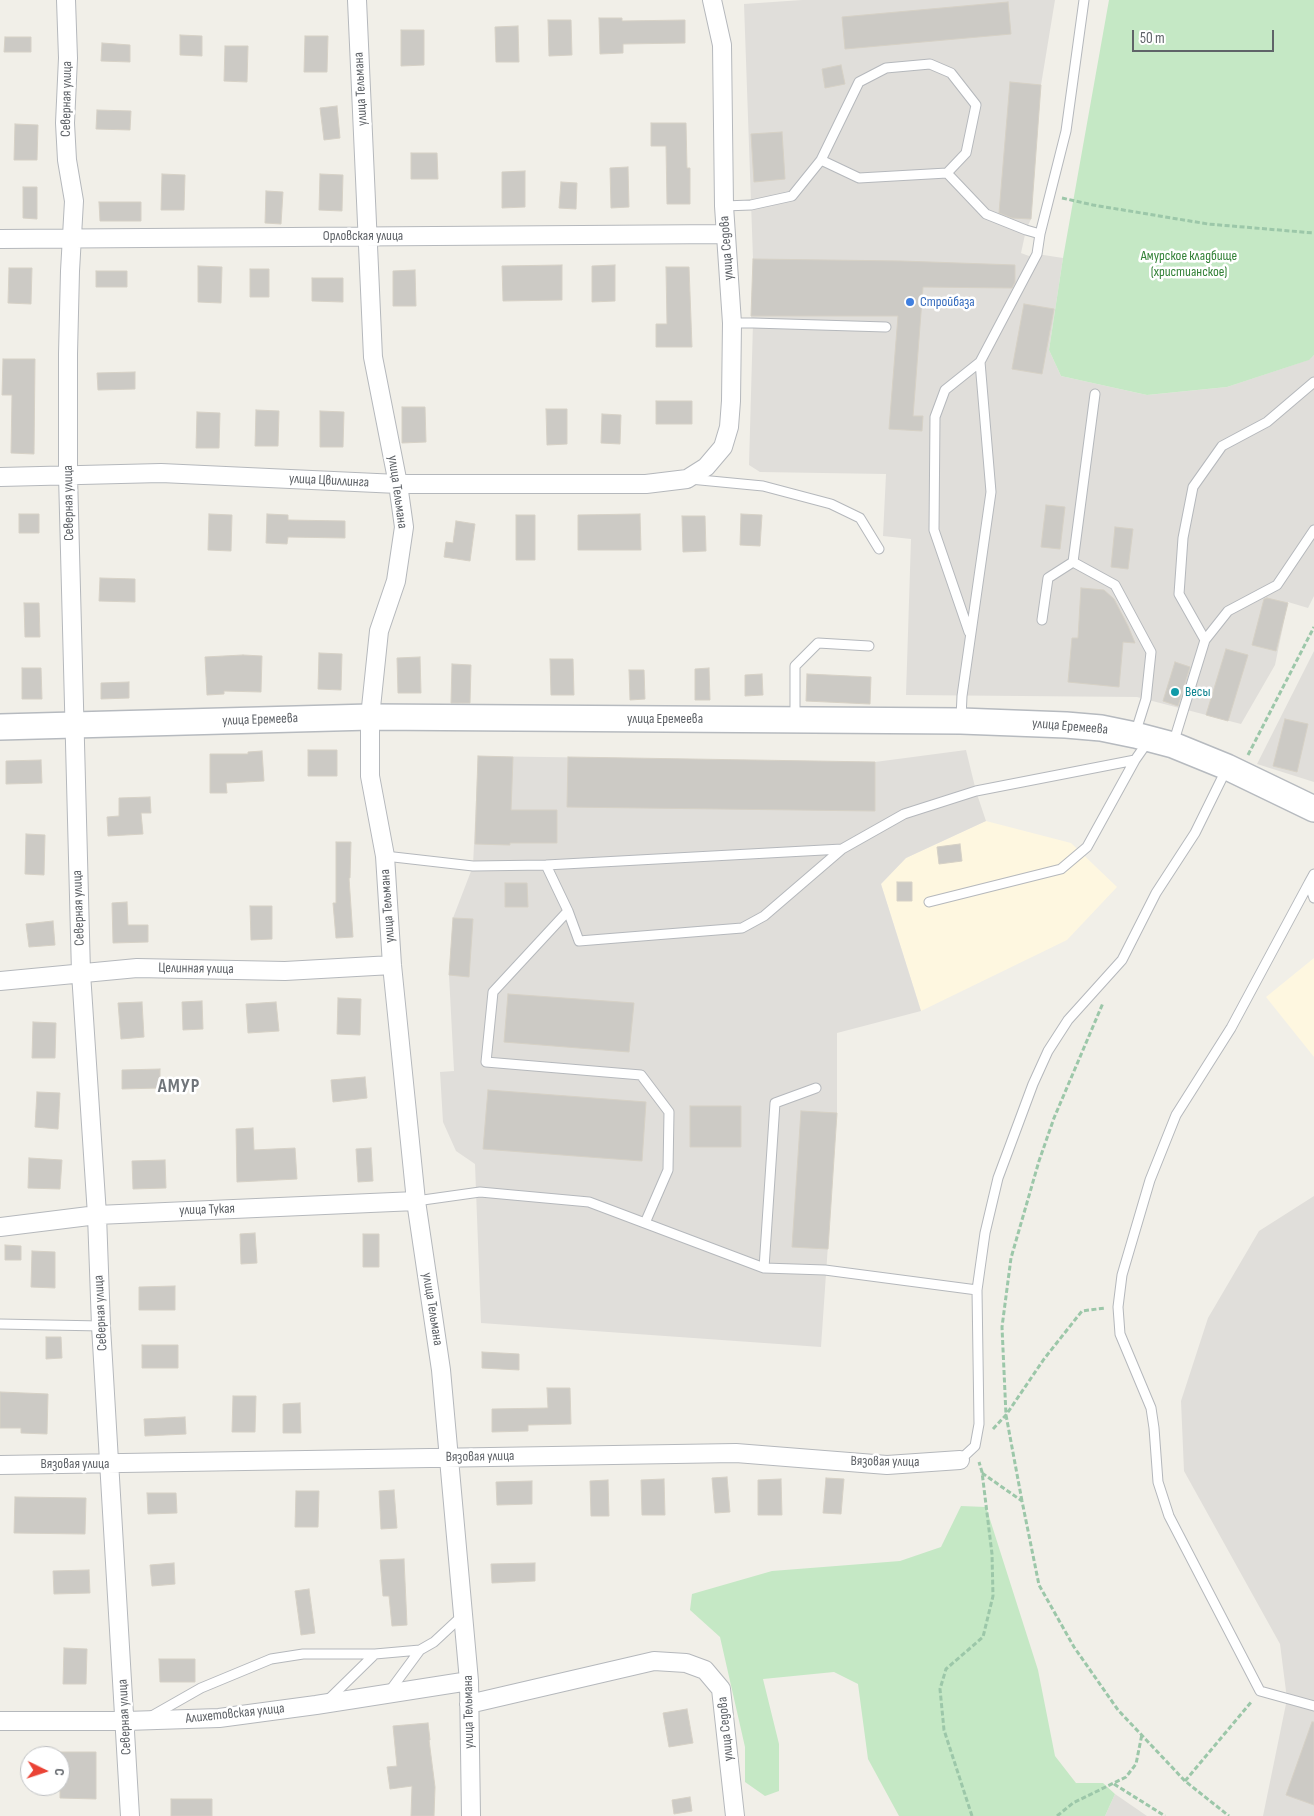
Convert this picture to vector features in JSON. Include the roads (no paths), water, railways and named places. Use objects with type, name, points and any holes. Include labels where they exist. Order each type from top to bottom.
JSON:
[{"type":"street","name":"Северная улица","points":[[66,0],[68,58],[65,123],[67,160],[74,201],[68,354],[68,475],[81,974],[97,1215],[101,1326],[126,1721],[130,1816]]},
{"type":"street","name":"улица Тельмана","points":[[357,0],[373,357],[398,484],[404,528],[396,581],[380,631],[370,717],[370,776],[385,856],[392,965],[416,1202],[441,1370],[469,1681],[472,1816]]},
{"type":"street","name":"улица Седова","points":[[687,479],[706,466],[723,447],[729,427],[732,324],[724,206],[722,45],[712,0]]},
{"type":"street","name":"Орловская улица","points":[[0,239],[726,234]]},
{"type":"street","name":"улица Цвиллинга","points":[[0,477],[161,472],[398,484],[646,484],[687,479]]},
{"type":"street","name":"улица Еремеева","points":[[0,727],[370,717],[961,721],[1066,724],[1101,728],[1153,739],[1236,765],[1314,809]]},
{"type":"street","name":"Целинная улица","points":[[0,981],[137,968],[285,971],[392,965]]},
{"type":"street","name":"улица Тукая","points":[[0,1227],[97,1215],[416,1202]]},
{"type":"street","name":"Вязовая улица","points":[[0,1465],[736,1453],[887,1465],[960,1460]]},
{"type":"street","name":"улица Седова","points":[[469,1704],[654,1661],[686,1663],[706,1670],[721,1689],[736,1816]]},
{"type":"street","name":"Алихетовская улица","points":[[0,1721],[126,1721],[219,1718],[469,1681]]},
{"type":"lane","points":[[970,635],[934,530],[935,417],[945,390],[980,362],[1037,254],[1040,234],[1066,131],[1084,0]]},
{"type":"lane","points":[[724,206],[751,205],[792,196],[821,160],[859,82],[886,68],[930,64],[951,73],[976,105],[966,153],[947,173],[859,178],[821,160]]},
{"type":"lane","points":[[947,173],[986,214],[1040,234]]},
{"type":"lane","points":[[732,324],[886,327]]},
{"type":"lane","points":[[961,721],[962,696],[991,492],[980,362]]},
{"type":"lane","points":[[1205,640],[1179,594],[1183,538],[1193,487],[1222,446],[1266,422],[1314,382]]},
{"type":"lane","points":[[1042,620],[1048,578],[1073,562],[1095,394]]},
{"type":"lane","points":[[687,479],[763,486],[831,504],[860,518],[878,550]]},
{"type":"lane","points":[[929,902],[1061,869],[1087,847],[1134,760],[1153,739],[1205,640],[1228,611],[1277,585],[1314,530]]},
{"type":"lane","points":[[1073,562],[1116,585],[1151,652],[1146,699],[1153,739]]},
{"type":"lane","points":[[795,720],[795,666],[818,642],[869,646]]},
{"type":"lane","points":[[546,865],[568,911],[578,941],[742,928],[764,916],[842,849],[904,814],[976,791],[1134,760]]},
{"type":"lane","points":[[960,1460],[975,1446],[979,1424],[977,1290],[985,1233],[998,1178],[1033,1084],[1048,1051],[1068,1020],[1122,960],[1156,894],[1236,765]]},
{"type":"lane","points":[[385,856],[473,866],[546,865],[842,849]]},
{"type":"lane","points":[[1314,874],[1231,1028],[1176,1115],[1150,1180],[1122,1275],[1118,1307],[1120,1334],[1151,1408],[1158,1482],[1169,1516],[1260,1691],[1314,1706]]},
{"type":"lane","points":[[1309,883],[1314,898]]},
{"type":"lane","points":[[568,911],[493,992],[486,1062],[641,1075],[670,1112],[668,1170],[645,1223]]},
{"type":"lane","points":[[764,1268],[775,1103],[816,1088]]},
{"type":"lane","points":[[416,1202],[480,1192],[589,1202],[764,1268],[825,1270],[977,1290]]},
{"type":"lane","points":[[0,1324],[101,1326]]},
{"type":"lane","points":[[388,1694],[420,1650],[434,1642],[463,1615]]},
{"type":"lane","points":[[144,1720],[201,1688],[271,1658],[302,1654],[375,1654],[420,1650]]},
{"type":"lane","points":[[325,1703],[375,1654]]},
{"type":"place","name":"Стройбаза","points":[[910,302]]},
{"type":"place","name":"Весы","points":[[1175,692]]},
{"type":"district","name":"АМУР","points":[[179,1087]]},
{"type":"park label","name":"Амурское кладбище (христианское)","points":[[1189,264]]}]
